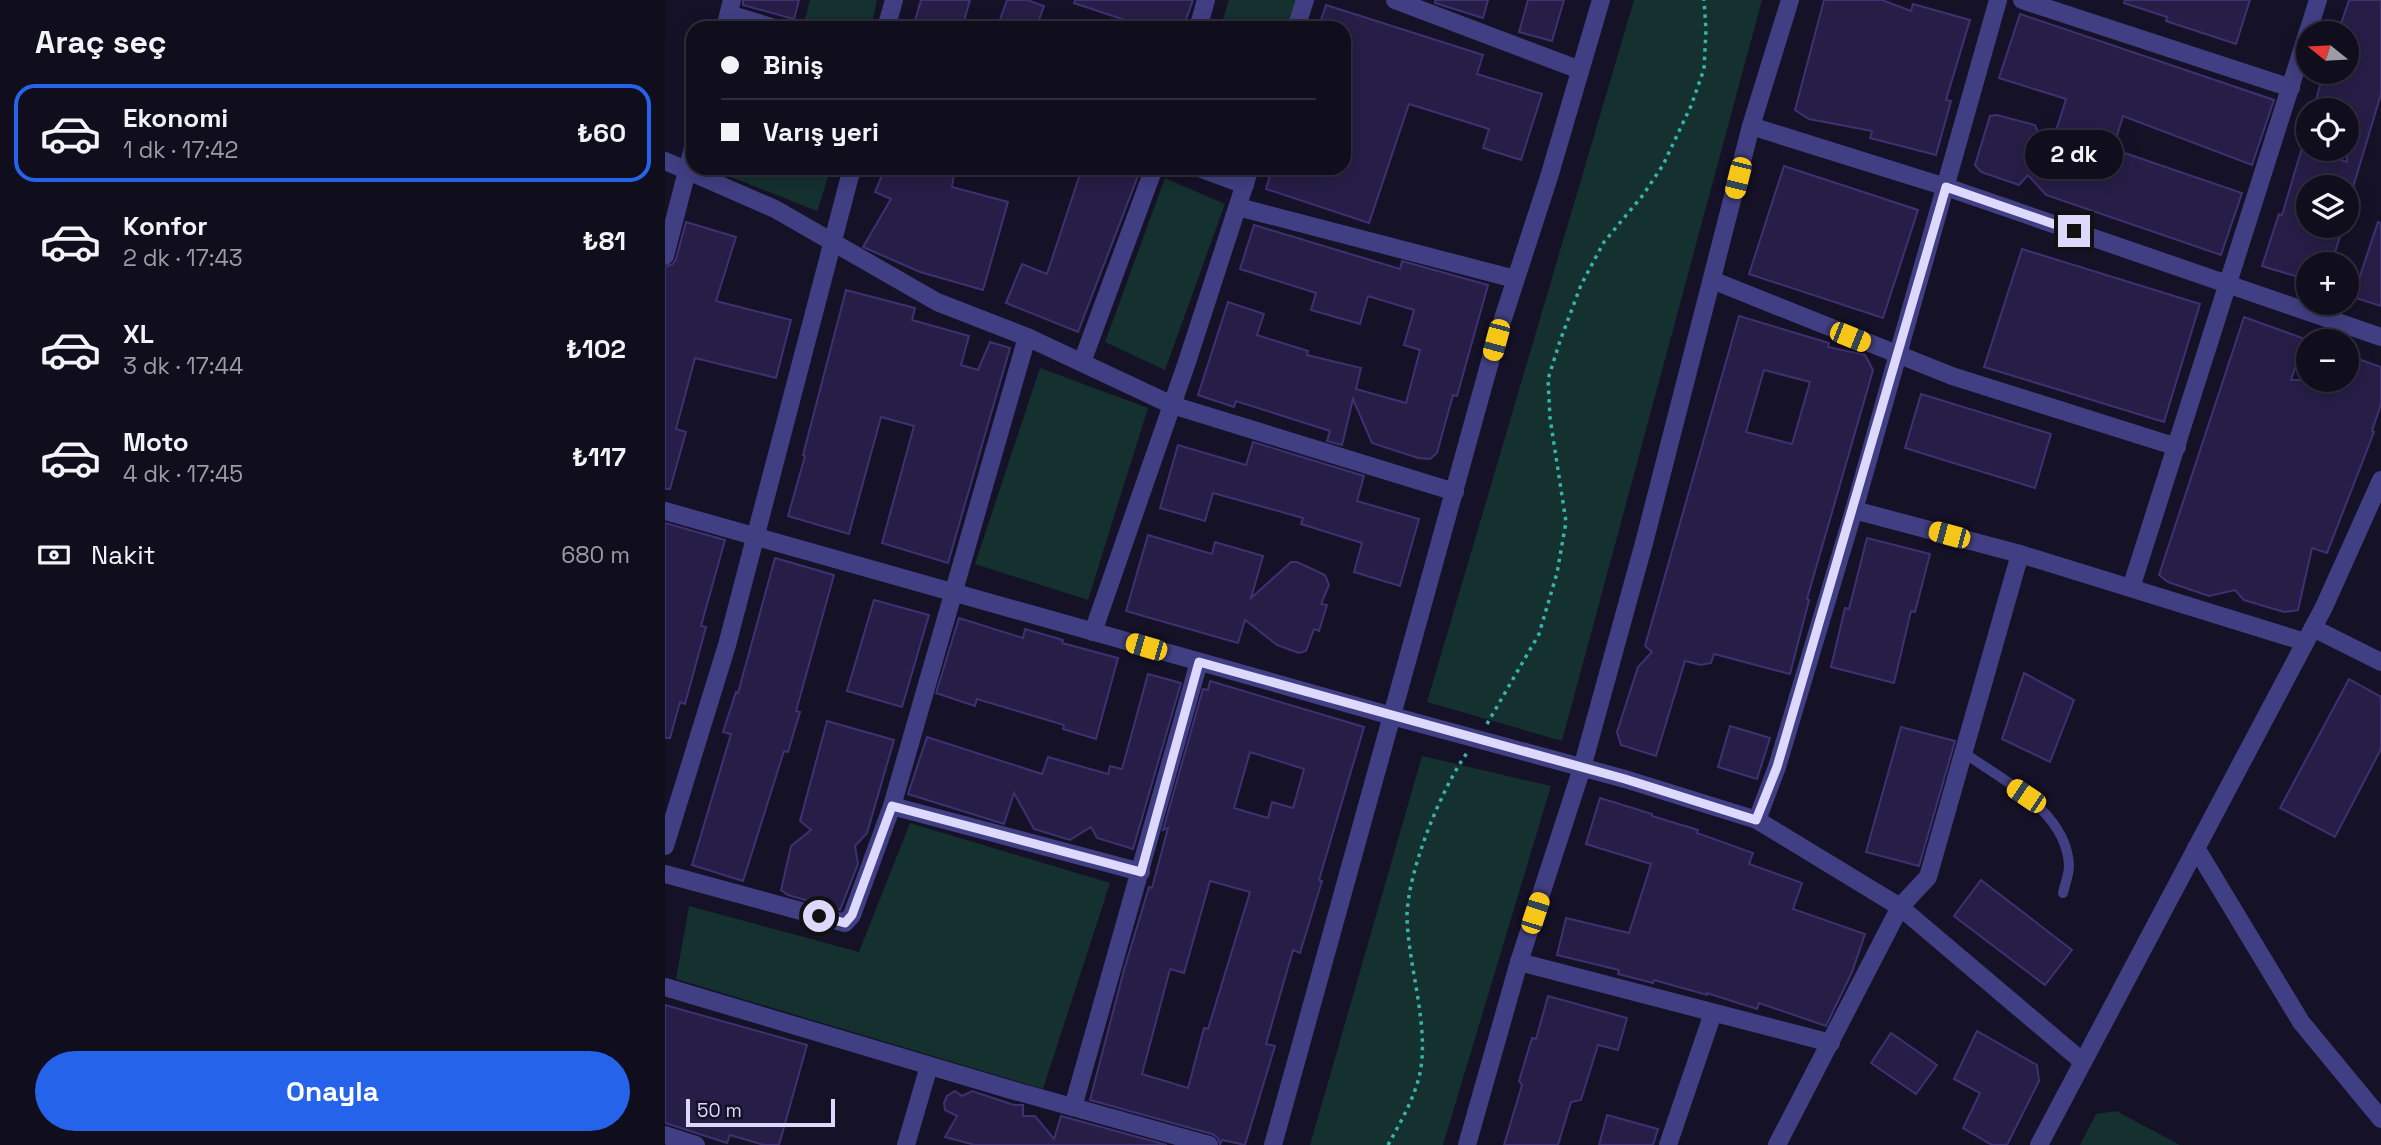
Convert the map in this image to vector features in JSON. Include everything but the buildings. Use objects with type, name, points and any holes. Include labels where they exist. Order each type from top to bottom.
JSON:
[{"type":"street","points":[[888,21],[894,0]]},
{"type":"street","points":[[1200,21],[1206,0]]},
{"type":"street","points":[[1298,21],[1305,0]]},
{"type":"street","points":[[1395,0],[1580,70]]},
{"type":"street","points":[[1273,1145],[1515,279],[1601,0]]},
{"type":"street","points":[[1467,1145],[1519,962],[1582,768],[1644,544],[1751,126],[1790,0]]},
{"type":"street","points":[[1756,820],[1777,767],[1854,510],[1998,0]]},
{"type":"street","points":[[2022,0],[2291,89]]},
{"type":"street","points":[[2131,589],[2318,0]]},
{"type":"street","points":[[728,14],[752,21]]},
{"type":"street","points":[[1751,126],[1946,187],[2381,337]]},
{"type":"street","points":[[665,161],[686,169]]},
{"type":"street","points":[[665,256],[686,173]]},
{"type":"street","points":[[700,175],[775,209],[937,302],[1027,337],[1173,405],[1455,492]]},
{"type":"street","points":[[665,846],[757,537],[850,175]]},
{"type":"street","points":[[1082,362],[1151,175]]},
{"type":"street","points":[[1093,632],[1173,405],[1248,177]]},
{"type":"street","points":[[1238,207],[1515,279]]},
{"type":"street","points":[[1712,280],[1952,376],[2177,447]]},
{"type":"street","points":[[665,874],[845,923],[852,915],[892,806],[1027,337]]},
{"type":"street","points":[[2039,1145],[2309,635],[2381,480]]},
{"type":"street","points":[[1854,510],[2020,554],[2131,589],[2309,635],[2381,662]]},
{"type":"street","points":[[665,512],[1582,768],[1756,820],[1900,907],[2083,1062]]},
{"type":"street","points":[[1777,1145],[1900,907],[1928,877],[2020,554]]},
{"type":"street","points":[[1073,1107],[1199,662]]},
{"type":"street","points":[[892,806],[1141,872]]},
{"type":"street","points":[[2196,848],[2301,1022],[2381,1119]]},
{"type":"street","points":[[1519,962],[1831,1043]]},
{"type":"street","points":[[665,987],[929,1066],[1209,1145]]},
{"type":"street","points":[[1668,1145],[1713,1013]]},
{"type":"street","points":[[906,1145],[929,1066]]},
{"type":"street","points":[[665,1135],[696,1145]]},
{"type":"lane","points":[[1963,752],[2026,796],[2060,832],[2069,866],[2063,893]]},
{"type":"path","points":[[1388,1145],[1405,1115],[1420,1075],[1421,1037],[1407,913],[1413,878],[1453,772],[1477,740],[1539,634],[1557,573],[1566,522],[1552,430],[1548,379],[1581,285],[1604,242],[1643,195],[1663,165],[1691,106],[1703,69],[1706,30],[1704,0]]},
{"type":"green space","points":[[810,0],[877,0],[872,21],[805,21]]},
{"type":"green space","points":[[1229,0],[1301,0],[1293,21],[1222,21]]},
{"type":"green space","points":[[1634,0],[1762,0],[1562,741],[1427,702]]},
{"type":"green space","points":[[726,175],[829,175],[817,211]]},
{"type":"green space","points":[[1165,178],[1225,204],[1165,370],[1105,342]]},
{"type":"green space","points":[[1040,368],[1148,408],[1088,600],[975,564]]},
{"type":"green space","points":[[1422,756],[1551,786],[1443,1145],[1310,1145]]},
{"type":"green space","points":[[910,823],[1110,883],[1043,1089],[676,979],[689,906],[859,952]]},
{"type":"green space","points":[[2116,1111],[2180,1145],[2080,1145],[2096,1114]]},
{"type":"route","points":[[819,916],[845,923],[852,915],[892,806],[1121,869],[1141,872],[1199,662],[1625,779],[1756,820],[1777,767],[1946,187],[2074,231]]}]
